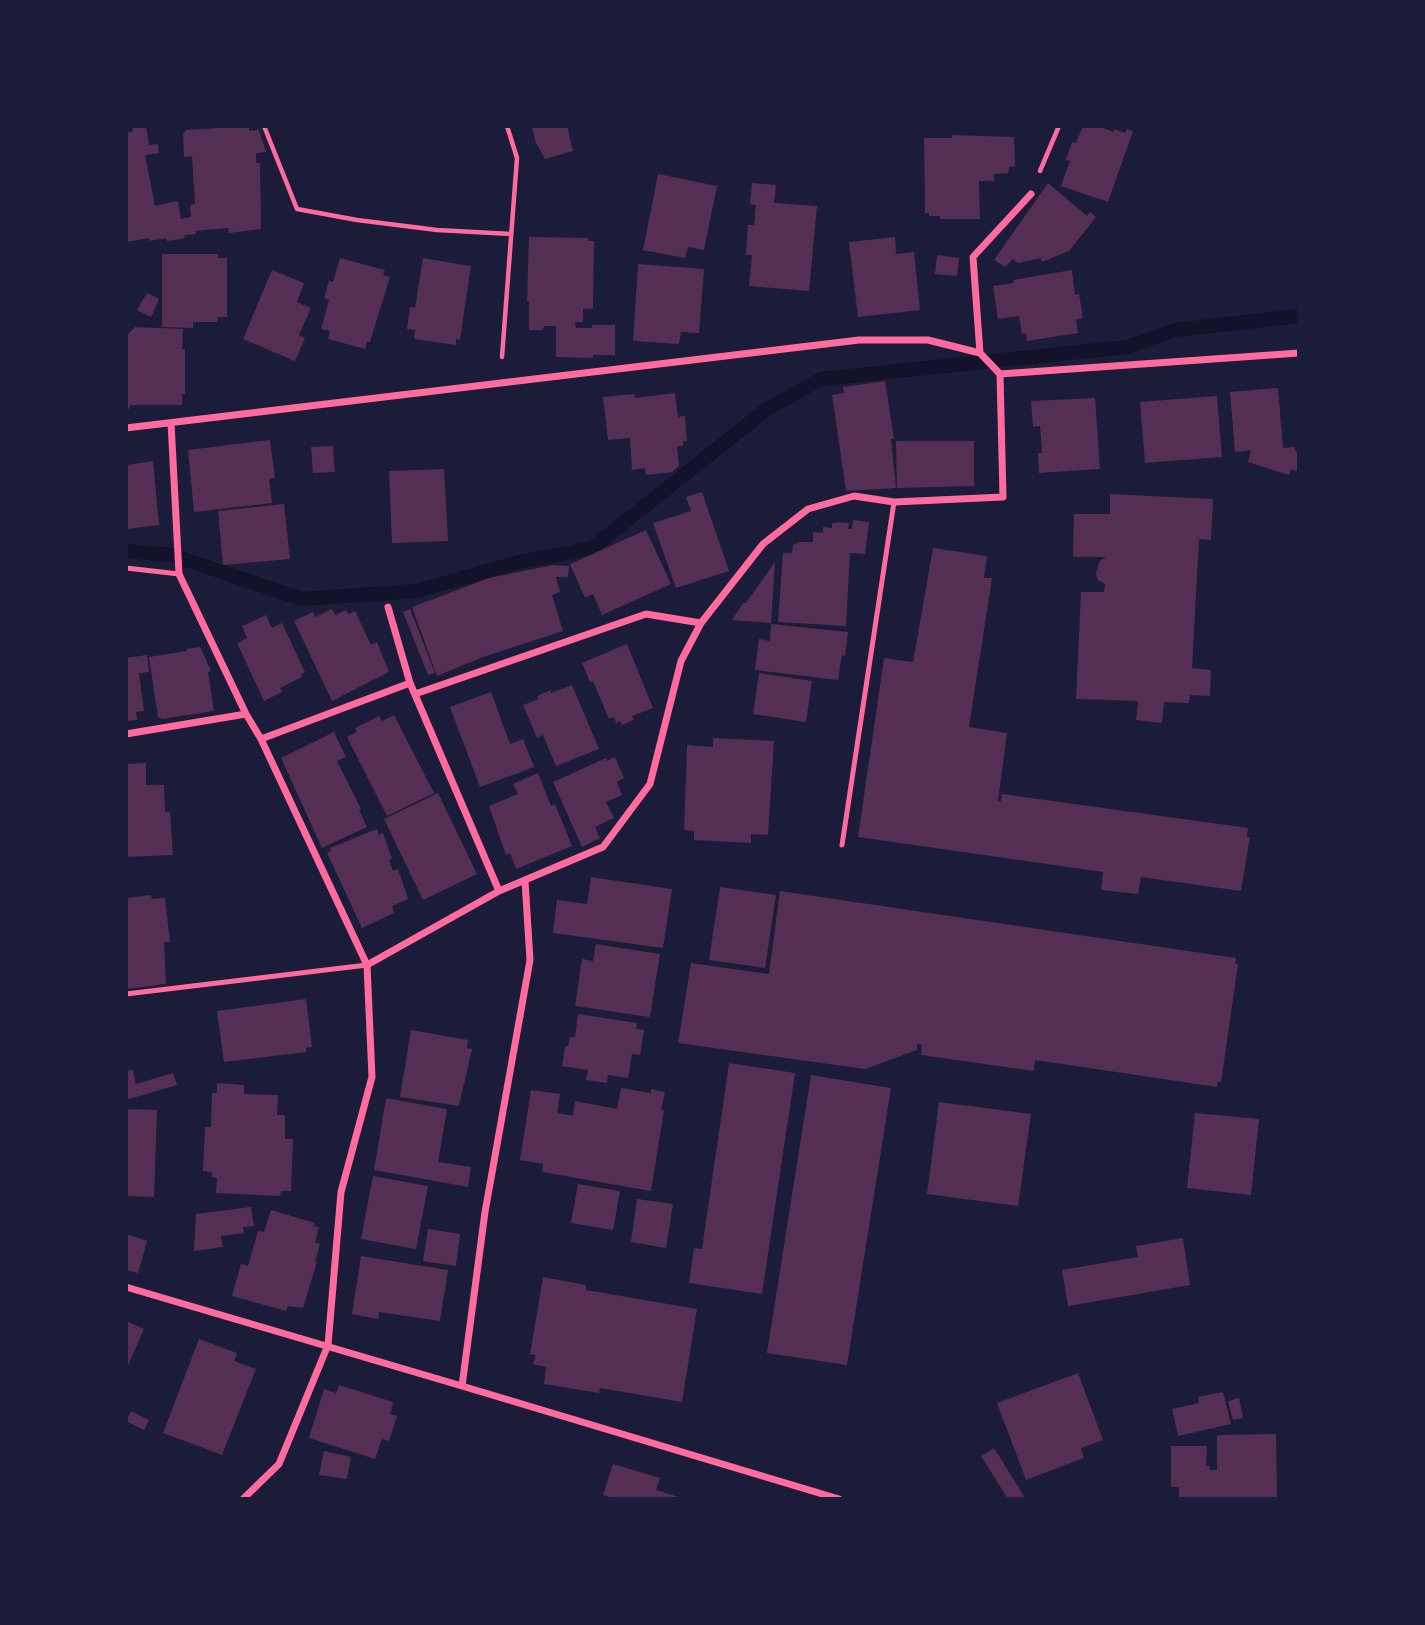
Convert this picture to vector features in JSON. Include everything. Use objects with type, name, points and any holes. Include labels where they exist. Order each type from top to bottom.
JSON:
[{"type":"street","points":[[980,353],[973,257],[1031,194]]},
{"type":"street","points":[[126,428],[859,340],[928,340],[980,353],[1000,374],[1003,496],[894,502],[854,496],[807,509],[763,544],[701,623],[681,661],[650,784],[603,847],[499,891],[367,965]]},
{"type":"street","points":[[1000,374],[1299,353]]},
{"type":"street","points":[[171,423],[179,574],[246,714],[261,739],[367,965],[372,1076],[341,1192],[328,1345],[279,1464],[243,1499]]},
{"type":"street","points":[[388,607],[410,683],[499,891]]},
{"type":"street","points":[[415,694],[646,614],[701,623]]},
{"type":"street","points":[[261,739],[410,683]]},
{"type":"street","points":[[126,734],[246,714]]},
{"type":"street","points":[[462,1386],[485,1212],[530,960],[525,881]]},
{"type":"street","points":[[126,1287],[839,1499]]},
{"type":"lane","points":[[842,845],[894,502]]},
{"type":"lane","points":[[126,568],[179,574]]},
{"type":"lane","points":[[126,994],[367,965]]},
{"type":"path","points":[[264,126],[297,209],[437,230],[512,234]]},
{"type":"path","points":[[500,383],[517,158],[507,126]]},
{"type":"path","points":[[1031,194],[1059,126]]},
{"type":"building","points":[[146,126],[149,145],[158,144],[159,153],[145,155],[155,206],[178,201],[181,219],[191,217],[190,205],[195,204],[192,156],[184,157],[183,134],[186,130],[249,126],[249,131],[259,130],[266,152],[256,153],[256,163],[260,163],[261,229],[229,233],[228,228],[195,231],[196,234],[184,235],[185,238],[167,241],[166,238],[149,241],[149,238],[127,242],[126,133],[133,131],[132,127]]},
{"type":"building","points":[[532,126],[567,126],[573,151],[545,159],[535,141]]},
{"type":"building","points":[[1083,126],[1098,126],[1114,132],[1114,129],[1125,133],[1127,129],[1133,131],[1108,202],[1061,186],[1070,161],[1066,160],[1072,142],[1076,143]]},
{"type":"building","points":[[952,135],[1014,137],[1015,166],[1009,167],[1008,173],[994,174],[994,181],[979,181],[980,219],[940,219],[940,216],[929,216],[929,213],[925,213],[924,138],[952,138]]},
{"type":"building","points":[[658,174],[717,186],[704,250],[688,247],[685,258],[643,250]]},
{"type":"building","points":[[752,183],[776,185],[774,203],[817,206],[809,291],[749,286],[752,255],[746,255],[748,225],[754,225],[756,205],[750,204]]},
{"type":"building","points":[[1048,183],[1087,216],[1090,212],[1096,217],[1069,251],[1042,262],[1041,258],[1018,263],[1013,259],[1005,267],[994,260]]},
{"type":"building","points":[[529,237],[588,238],[588,241],[594,241],[593,309],[583,309],[583,322],[575,322],[576,328],[615,325],[615,355],[593,355],[593,358],[556,357],[556,326],[529,330]]},
{"type":"building","points":[[895,237],[896,254],[914,252],[920,310],[858,317],[849,242]]},
{"type":"building","points":[[162,254],[218,254],[218,258],[227,258],[227,317],[218,317],[217,322],[193,322],[193,328],[162,327]]},
{"type":"building","points":[[937,255],[959,258],[957,276],[935,274]]},
{"type":"building","points":[[340,258],[385,270],[383,275],[390,277],[370,342],[367,342],[365,349],[328,339],[330,331],[321,329],[329,300],[324,298],[329,281],[333,282]]},
{"type":"building","points":[[423,258],[471,266],[460,340],[456,339],[456,345],[414,339],[415,330],[407,329],[410,307],[415,308]]},
{"type":"building","points":[[638,264],[704,269],[699,333],[681,332],[679,344],[633,341]]},
{"type":"building","points":[[272,270],[304,283],[297,302],[311,308],[299,335],[305,338],[295,361],[243,339]]},
{"type":"building","points":[[1072,270],[1075,295],[1079,294],[1083,318],[1076,320],[1078,333],[1027,341],[1026,333],[1022,334],[1019,316],[998,319],[993,286]]},
{"type":"building","points":[[147,293],[159,299],[151,317],[137,310]]},
{"type":"building","points":[[135,327],[183,329],[185,394],[182,394],[182,405],[130,405],[129,409],[126,409],[126,336]]},
{"type":"building","points":[[885,381],[894,439],[891,439],[896,488],[846,491],[832,395],[844,393],[843,387]]},
{"type":"building","points":[[1278,388],[1283,448],[1294,447],[1299,456],[1299,472],[1291,469],[1289,475],[1248,462],[1251,450],[1235,452],[1230,392]]},
{"type":"building","points":[[675,393],[678,417],[685,416],[687,441],[683,441],[683,446],[677,446],[679,466],[672,472],[646,475],[645,468],[632,470],[630,438],[608,440],[603,397],[634,394],[635,398]]},
{"type":"building","points":[[1217,396],[1222,457],[1145,463],[1140,402]]},
{"type":"building","points":[[1095,398],[1100,469],[1039,473],[1038,453],[1042,453],[1040,426],[1033,427],[1031,401]]},
{"type":"building","points":[[270,440],[275,478],[269,479],[272,503],[194,512],[188,450]]},
{"type":"building","points":[[896,441],[974,441],[974,486],[897,488]]},
{"type":"building","points":[[333,446],[335,472],[313,473],[311,447]]},
{"type":"building","points":[[153,461],[159,525],[126,529],[126,465]]},
{"type":"building","points":[[444,469],[448,541],[392,543],[389,471]]},
{"type":"building","points":[[702,492],[729,571],[676,588],[653,523],[691,511],[686,497]]},
{"type":"building","points":[[1110,494],[1213,499],[1211,540],[1199,539],[1192,668],[1211,670],[1210,696],[1190,695],[1189,703],[1164,702],[1162,723],[1136,720],[1138,701],[1076,699],[1081,592],[1104,592],[1105,584],[1098,580],[1096,573],[1100,561],[1106,557],[1073,557],[1074,514],[1110,514]]},
{"type":"building","points":[[284,504],[290,559],[223,565],[218,511]]},
{"type":"building","points":[[853,520],[869,522],[865,554],[850,553],[846,626],[778,622],[783,553],[792,553],[793,545],[800,542],[813,542],[813,532],[823,533],[823,527],[832,528],[832,524],[838,522],[849,523],[848,529],[852,529]]},
{"type":"building","points":[[646,530],[671,584],[602,615],[593,594],[585,598],[570,564]]},
{"type":"building","points":[[933,548],[987,556],[984,578],[992,578],[969,727],[1007,733],[998,801],[1001,801],[1002,794],[1248,828],[1247,837],[1250,837],[1241,891],[1141,877],[1138,894],[1101,890],[1103,872],[858,837],[884,658],[913,662]]},
{"type":"building","points":[[775,562],[771,623],[732,620],[743,603],[746,603]]},
{"type":"building","points":[[553,565],[569,566],[568,577],[556,577],[560,592],[552,595],[563,631],[483,657],[437,676],[412,607],[489,578]]},
{"type":"building","points":[[332,609],[335,615],[346,610],[348,614],[355,611],[371,645],[377,642],[389,672],[332,701],[294,621],[313,612],[315,617]]},
{"type":"building","points":[[410,609],[435,673],[428,675],[403,612]]},
{"type":"building","points":[[266,615],[272,628],[282,623],[305,672],[301,674],[302,677],[280,688],[282,692],[264,701],[237,643],[247,638],[242,626]]},
{"type":"building","points":[[771,624],[848,632],[838,680],[755,670],[759,639],[770,641]]},
{"type":"building","points":[[627,644],[653,708],[632,716],[634,720],[622,725],[620,721],[616,723],[614,717],[609,719],[582,663]]},
{"type":"building","points":[[200,647],[211,671],[208,672],[214,711],[162,719],[158,717],[149,657]]},
{"type":"building","points":[[147,655],[149,672],[139,673],[144,711],[136,712],[137,720],[126,721],[126,658]]},
{"type":"building","points":[[759,673],[812,681],[806,722],[753,714]]},
{"type":"building","points":[[572,685],[599,749],[556,766],[543,735],[537,738],[523,705],[539,699],[537,696],[551,690],[551,693]]},
{"type":"building","points":[[491,692],[510,744],[523,739],[534,767],[480,787],[450,707]]},
{"type":"building","points":[[394,715],[434,793],[387,816],[347,737],[357,732],[355,728],[379,716],[382,721]]},
{"type":"building","points":[[334,732],[346,757],[337,761],[367,827],[322,848],[281,758]]},
{"type":"building","points":[[713,738],[774,741],[768,835],[751,834],[751,843],[694,840],[694,831],[684,830],[687,745],[713,747]]},
{"type":"building","points":[[615,757],[624,778],[617,782],[622,795],[606,802],[614,818],[595,827],[600,838],[582,847],[553,782],[606,758],[607,761]]},
{"type":"building","points":[[146,763],[146,785],[164,785],[165,812],[170,812],[173,855],[126,857],[126,764]]},
{"type":"building","points":[[538,773],[551,806],[555,804],[572,846],[516,869],[510,853],[506,855],[489,806],[518,794],[513,784]]},
{"type":"building","points":[[438,793],[477,874],[423,900],[384,819]]},
{"type":"building","points":[[377,829],[379,835],[383,833],[393,871],[398,869],[408,899],[392,906],[394,913],[362,928],[327,853],[331,851],[330,848]]},
{"type":"building","points":[[591,877],[672,889],[663,948],[553,933],[557,900],[587,904]]},
{"type":"building","points":[[720,887],[776,895],[765,968],[709,960]]},
{"type":"building","points":[[780,891],[1236,958],[1235,964],[1238,964],[1221,1082],[1218,1082],[1217,1087],[1035,1060],[1034,1071],[921,1055],[922,1045],[917,1044],[917,1050],[865,1069],[678,1043],[691,963],[769,974]]},
{"type":"building","points":[[151,895],[152,899],[165,898],[170,942],[164,942],[166,984],[126,989],[126,898]]},
{"type":"building","points":[[596,944],[660,954],[650,1017],[575,1006],[582,959],[593,961]]},
{"type":"building","points":[[306,999],[312,1047],[306,1048],[306,1052],[224,1062],[217,1011]]},
{"type":"building","points":[[578,1014],[637,1023],[636,1029],[644,1030],[640,1055],[632,1054],[628,1078],[608,1075],[607,1083],[586,1080],[588,1070],[562,1066],[565,1046],[568,1046],[570,1037],[575,1037]]},
{"type":"building","points":[[411,1030],[468,1040],[467,1048],[472,1049],[459,1106],[400,1097]]},
{"type":"building","points":[[729,1063],[795,1073],[762,1294],[689,1283],[694,1248],[702,1249]]},
{"type":"building","points":[[133,1070],[136,1084],[173,1073],[177,1085],[126,1100],[126,1071]]},
{"type":"building","points":[[811,1075],[891,1088],[847,1365],[767,1353]]},
{"type":"building","points":[[217,1083],[244,1085],[244,1094],[278,1095],[277,1115],[285,1115],[285,1139],[293,1139],[291,1191],[281,1191],[280,1196],[216,1193],[217,1178],[212,1177],[212,1172],[203,1171],[205,1127],[211,1127],[212,1093],[217,1093]]},
{"type":"building","points":[[621,1088],[651,1093],[651,1089],[665,1092],[651,1191],[542,1172],[543,1164],[520,1160],[531,1090],[560,1094],[557,1113],[573,1116],[575,1101],[617,1109]]},
{"type":"building","points":[[386,1098],[447,1109],[438,1162],[471,1167],[468,1187],[374,1170]]},
{"type":"building","points":[[939,1102],[1031,1114],[1018,1206],[927,1194]]},
{"type":"building","points":[[126,1109],[157,1110],[154,1197],[126,1196]]},
{"type":"building","points":[[1195,1113],[1259,1119],[1251,1195],[1187,1188]]},
{"type":"building","points":[[373,1176],[428,1186],[416,1249],[361,1239]]},
{"type":"building","points":[[578,1184],[620,1191],[613,1230],[571,1223]]},
{"type":"building","points":[[637,1199],[673,1204],[666,1248],[631,1242]]},
{"type":"building","points":[[251,1207],[254,1226],[243,1227],[244,1233],[221,1236],[223,1247],[194,1251],[196,1214]]},
{"type":"building","points":[[271,1210],[315,1223],[314,1226],[319,1227],[315,1242],[320,1244],[315,1261],[317,1262],[303,1308],[288,1306],[286,1311],[232,1296],[241,1264],[248,1266],[258,1231],[264,1232]]},
{"type":"building","points":[[428,1229],[460,1234],[456,1266],[423,1261]]},
{"type":"building","points":[[126,1234],[147,1241],[138,1273],[126,1270]]},
{"type":"building","points":[[1183,1238],[1190,1285],[1068,1306],[1062,1270],[1138,1257],[1136,1246]]},
{"type":"building","points":[[361,1256],[448,1270],[440,1321],[379,1312],[378,1319],[352,1314]]},
{"type":"building","points":[[543,1277],[586,1285],[586,1290],[697,1309],[682,1402],[600,1388],[599,1393],[544,1384],[546,1367],[533,1364],[536,1355],[530,1354]]},
{"type":"building","points":[[126,1321],[144,1329],[126,1370]]},
{"type":"building","points":[[199,1339],[237,1353],[234,1361],[256,1369],[222,1455],[163,1433]]},
{"type":"building","points":[[1078,1373],[1103,1440],[1081,1448],[1084,1458],[1026,1480],[997,1403]]},
{"type":"building","points":[[339,1385],[393,1402],[390,1414],[397,1416],[389,1441],[382,1439],[375,1459],[309,1438],[324,1389],[336,1393]]},
{"type":"building","points":[[1223,1392],[1231,1424],[1178,1436],[1172,1409],[1199,1403],[1198,1397]]},
{"type":"building","points":[[1239,1398],[1243,1418],[1233,1420],[1228,1401]]},
{"type":"building","points":[[131,1411],[149,1420],[144,1430],[126,1421]]},
{"type":"building","points":[[1276,1434],[1277,1499],[1179,1499],[1179,1487],[1171,1487],[1171,1446],[1207,1446],[1206,1466],[1210,1466],[1210,1470],[1217,1470],[1217,1435]]},
{"type":"building","points":[[994,1448],[1026,1499],[1008,1499],[981,1456]]},
{"type":"building","points":[[324,1451],[351,1457],[347,1479],[319,1475]]},
{"type":"building","points":[[613,1464],[660,1478],[656,1490],[685,1499],[616,1499],[603,1495]]},
{"type":"waterway","points":[[126,551],[172,555],[302,599],[417,591],[519,562],[592,548],[767,409],[821,379],[1127,347],[1175,330],[1299,316]]}]
